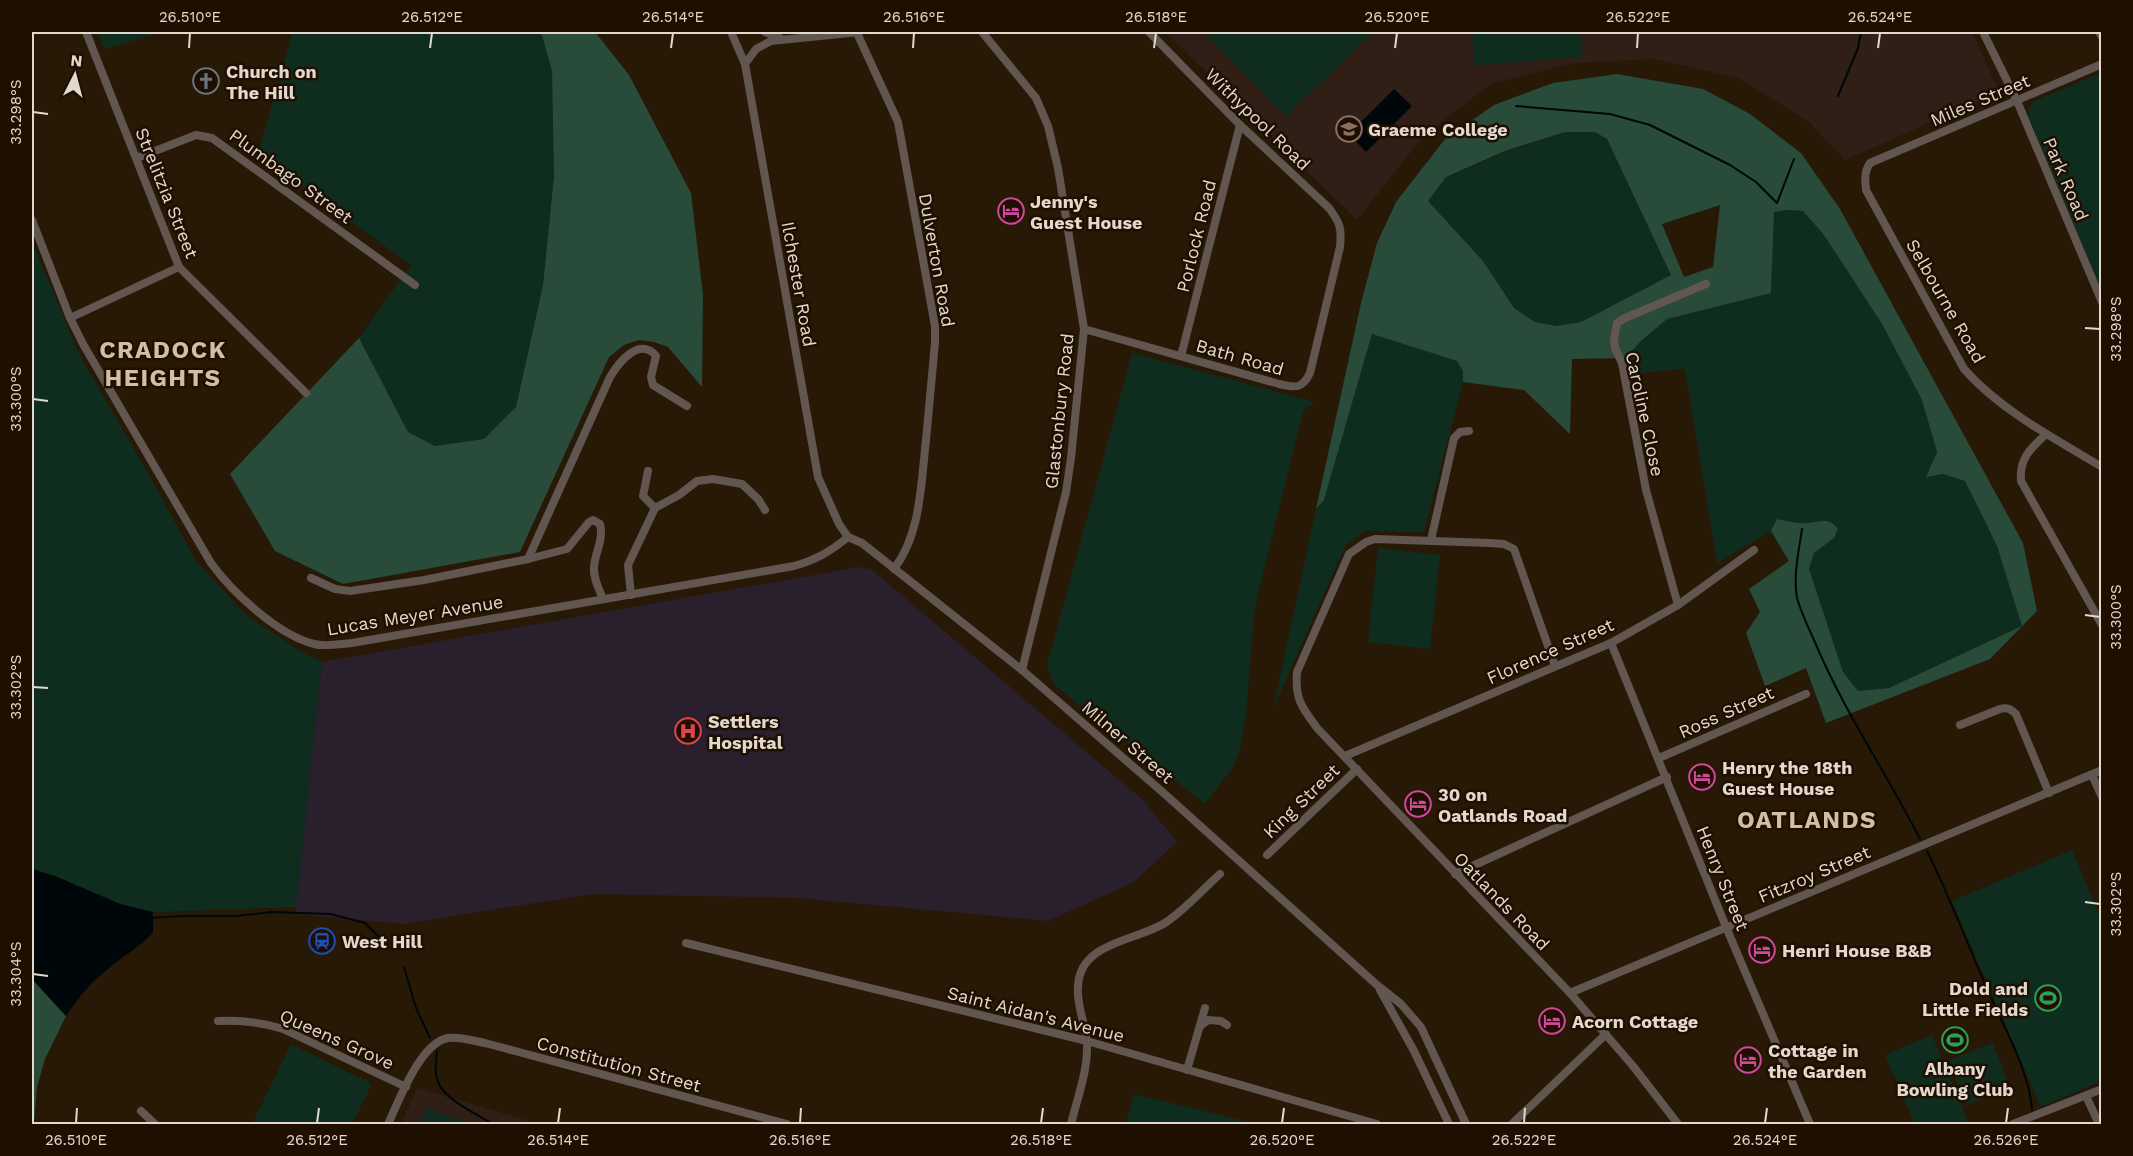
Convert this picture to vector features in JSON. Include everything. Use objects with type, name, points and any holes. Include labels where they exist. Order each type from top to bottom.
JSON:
[{"type":"street","name":"Strelitzia Street","points":[[86,32],[179,267],[306,393]]},
{"type":"street","name":"Ilchester Road","points":[[731,32],[745,64],[818,477],[831,510],[848,537]]},
{"type":"street","points":[[765,32],[780,38]]},
{"type":"street","points":[[745,64],[763,44],[780,38],[859,32]]},
{"type":"street","name":"Dulverton Road","points":[[859,32],[898,122],[934,326],[935,343],[921,483],[914,528],[908,545],[894,569]]},
{"type":"street","name":"Glastonbury Road","points":[[982,32],[1036,98],[1048,126],[1058,168],[1084,329],[1066,492],[1022,670]]},
{"type":"street","name":"Withypool Road","points":[[1149,32],[1240,125],[1329,208],[1338,220],[1342,231]]},
{"type":"street","name":"Park Road","points":[[1983,32],[2017,101],[2102,302]]},
{"type":"street","points":[[2099,32],[2102,37]]},
{"type":"street","name":"Miles Street","points":[[1870,164],[2102,64]]},
{"type":"street","name":"Porlock Road","points":[[1181,356],[1240,125]]},
{"type":"street","name":"Plumbago Street","points":[[137,158],[196,135],[212,138],[415,285]]},
{"type":"street","name":"Selbourne Road","points":[[1870,164],[1864,177],[1866,190],[1964,369],[1978,385],[2046,434],[2102,467]]},
{"type":"street","name":"Lucas Meyer Avenue","points":[[32,220],[70,318],[100,374],[211,563],[226,583],[243,598],[290,633],[316,645],[332,645],[802,564],[829,553],[848,537]]},
{"type":"street","name":"Bath Road","points":[[1084,329],[1291,387],[1300,386],[1306,382],[1310,373],[1342,231]]},
{"type":"street","points":[[70,318],[179,267]]},
{"type":"street","name":"Caroline Close","points":[[1678,605],[1646,490],[1622,363],[1615,348],[1614,331],[1617,323],[1625,318],[1706,284]]},
{"type":"street","points":[[528,559],[610,377],[632,352],[638,348],[653,353],[656,356],[651,377],[652,385],[687,406]]},
{"type":"street","points":[[1469,431],[1460,432],[1454,438],[1431,540],[1504,544],[1514,549],[1555,666]]},
{"type":"street","points":[[2046,434],[2027,452],[2020,471],[2021,481],[2102,625]]},
{"type":"street","points":[[648,471],[644,496],[655,508]]},
{"type":"street","points":[[631,595],[628,565],[655,508],[697,482],[712,479],[741,484],[751,492],[765,510]]},
{"type":"street","points":[[312,578],[335,589],[350,591],[423,580],[528,559],[567,549],[589,522],[597,521],[600,524],[602,538],[594,573],[603,599]]},
{"type":"street","name":"Milner Street","points":[[848,537],[862,543],[1022,670],[1401,1004],[1421,1027],[1466,1125]]},
{"type":"street","name":"Oatlands Road","points":[[1431,540],[1375,539],[1356,547],[1349,555],[1297,672],[1295,689],[1299,703],[1317,728],[1570,993],[1633,1066],[1678,1125]]},
{"type":"street","name":"Florence Street","points":[[1345,756],[1611,643],[1678,605],[1754,550]]},
{"type":"street","name":"Henry Street","points":[[1611,643],[1809,1125]]},
{"type":"street","name":"Ross Street","points":[[1659,758],[1806,694]]},
{"type":"street","points":[[1960,725],[2006,707],[2013,710],[2049,793]]},
{"type":"street","name":"King Street","points":[[1267,855],[1357,769]]},
{"type":"street","name":"Fitzroy Street","points":[[1570,993],[2102,770]]},
{"type":"street","points":[[2092,775],[2102,797]]},
{"type":"street","points":[[1455,874],[1667,777]]},
{"type":"street","points":[[1071,1125],[1086,1063],[1087,1041],[1077,985],[1088,959],[1098,951],[1165,922],[1220,874]]},
{"type":"street","name":"Saint Aidan's Avenue","points":[[686,943],[1087,1041],[1377,1125]]},
{"type":"street","name":"Milner Street","points":[[1377,985],[1409,1041],[1449,1125]]},
{"type":"street","points":[[1187,1070],[1205,1008]]},
{"type":"street","points":[[1200,1026],[1208,1020],[1227,1024]]},
{"type":"street","name":"Queens Grove","points":[[218,1021],[267,1023],[406,1087]]},
{"type":"street","points":[[1512,1125],[1606,1034]]},
{"type":"street","name":"Constitution Street","points":[[406,1087],[422,1057],[432,1046],[443,1039],[454,1038],[485,1044],[787,1125]]},
{"type":"street","points":[[388,1125],[406,1087]]},
{"type":"street","points":[[2013,1125],[2102,1089]]},
{"type":"street","points":[[2086,1096],[2099,1125]]},
{"type":"street","points":[[141,1111],[154,1125]]},
{"type":"shaded area","name":"Graeme College","points":[[1166,32],[1972,32],[1999,92],[1845,160],[1809,122],[1739,78],[1654,59],[1573,63],[1491,84],[1424,135],[1357,220]]},
{"type":"shaded area","points":[[1394,89],[1412,106],[1366,152],[1349,134]]},
{"type":"shaded area","name":"Settlers Hospital","points":[[859,567],[871,569],[1143,800],[1177,842],[1134,882],[1048,921],[798,898],[592,894],[403,924],[295,914],[322,662]]},
{"type":"shaded area","points":[[32,869],[55,876],[120,904],[153,912],[153,933],[96,979],[66,1016],[32,979]]},
{"type":"shaded area","points":[[417,1088],[540,1124],[401,1124]]},
{"type":"green space","points":[[97,32],[162,32],[105,49]]},
{"type":"green space","points":[[276,32],[541,32],[552,71],[554,176],[543,285],[516,407],[484,439],[435,446],[408,432],[359,338],[411,265],[258,154],[292,34]]},
{"type":"green space","points":[[541,32],[595,32],[629,75],[691,193],[703,295],[702,387],[668,347],[639,340],[624,345],[609,357],[520,552],[343,584],[275,551],[230,474],[359,338],[408,432],[435,446],[484,439],[516,407],[543,285],[554,176],[552,71]]},
{"type":"green space","points":[[1204,32],[1373,32],[1286,116]]},
{"type":"green space","points":[[1472,32],[1580,32],[1582,57],[1474,65]]},
{"type":"green space","points":[[2101,73],[2101,290],[2028,115],[2029,108],[2034,101]]},
{"type":"green space","points":[[1617,74],[1703,89],[1750,114],[1801,153],[1840,209],[2023,543],[2037,611],[1990,659],[1826,723],[1806,668],[1765,686],[1746,633],[1760,612],[1749,589],[1789,561],[1771,531],[1777,519],[1800,523],[1828,521],[1838,529],[1834,538],[1814,553],[1809,569],[1843,672],[1858,691],[1889,688],[2022,626],[1997,546],[1965,481],[1943,474],[1926,477],[1937,452],[1922,400],[1882,324],[1824,235],[1803,211],[1774,212],[1771,293],[1667,319],[1625,358],[1572,359],[1570,434],[1524,390],[1463,382],[1463,371],[1457,361],[1372,334],[1324,500],[1316,509],[1361,303],[1377,243],[1396,202],[1445,139],[1494,105],[1553,83]],"holes":[[[1565,132],[1595,132],[1607,139],[1671,275],[1581,322],[1557,326],[1535,322],[1514,308],[1483,261],[1428,201],[1446,177],[1505,151]],[[1720,205],[1713,267],[1684,277],[1662,224]]]},
{"type":"green space","points":[[1565,132],[1595,132],[1607,139],[1671,275],[1581,322],[1557,326],[1535,322],[1514,308],[1483,261],[1427,201],[1446,177],[1505,152]]},
{"type":"green space","points":[[1803,211],[1824,235],[1882,324],[1922,400],[1937,452],[1926,477],[1943,474],[1965,481],[1997,546],[2023,626],[1889,688],[1858,691],[1843,672],[1809,569],[1814,553],[1834,538],[1838,529],[1835,525],[1828,521],[1800,523],[1777,519],[1771,531],[1717,563],[1685,369],[1628,374],[1625,358],[1667,319],[1771,293],[1774,212]]},
{"type":"green space","points":[[32,242],[79,354],[196,561],[245,614],[295,648],[322,662],[296,907],[153,912],[120,904],[55,876],[32,869]]},
{"type":"green space","points":[[1372,334],[1458,361],[1463,371],[1463,382],[1424,532],[1366,531],[1345,546],[1273,709],[1316,509],[1324,500]]},
{"type":"green space","points":[[1132,353],[1315,402],[1303,411],[1259,590],[1254,617],[1246,715],[1239,752],[1233,767],[1205,804],[1054,685],[1047,665]]},
{"type":"green space","points":[[1378,548],[1440,555],[1430,649],[1368,642]]},
{"type":"green space","name":"Dold and Little Fields","points":[[2072,850],[2099,914],[2101,913],[2101,1081],[2041,1107],[1952,901]]},
{"type":"green space","points":[[32,979],[66,1016],[45,1059],[37,1087],[34,1123],[32,1121]]},
{"type":"green space","points":[[1932,1035],[1969,1124],[1915,1124],[1885,1055]]},
{"type":"green space","points":[[1993,1043],[2010,1088],[1966,1105],[1949,1060]]},
{"type":"green space","points":[[291,1044],[372,1084],[352,1124],[252,1124]]},
{"type":"green space","points":[[1134,1094],[1257,1124],[1126,1124]]},
{"type":"green space","points":[[426,1108],[470,1124],[419,1124]]},
{"type":"waterway","points":[[1838,96],[1858,48],[1861,32]]},
{"type":"waterway","points":[[1516,106],[1610,114],[1650,125],[1730,165],[1756,182],[1777,203],[1794,159]]},
{"type":"waterway","points":[[1802,529],[1796,581],[1800,609],[1825,666],[1851,716],[1920,839]]},
{"type":"waterway","points":[[1927,851],[2021,1063],[2032,1110]]},
{"type":"waterway","points":[[150,918],[236,916],[272,912],[330,914],[365,923],[387,945]]},
{"type":"waterway","points":[[404,967],[416,1008],[430,1038]]},
{"type":"waterway","points":[[437,1051],[436,1076],[443,1090],[463,1107],[493,1124]]},
{"type":"place","name":"Church on The Hill","points":[[206,81]]},
{"type":"place","name":"Graeme College","points":[[1349,129]]},
{"type":"place","name":"Jenny's Guest House","points":[[1011,211]]},
{"type":"place","name":"Settlers Hospital","points":[[688,731]]},
{"type":"place","name":"Henry the 18th Guest House","points":[[1702,777]]},
{"type":"place","name":"30 on Oatlands Road","points":[[1418,804]]},
{"type":"place","name":"West Hill","points":[[322,941]]},
{"type":"place","name":"Henri House B&B","points":[[1762,950]]},
{"type":"place","name":"Dold and Little Fields","points":[[2048,998]]},
{"type":"place","name":"Acorn Cottage","points":[[1552,1021]]},
{"type":"place","name":"Albany Bowling Club","points":[[1955,1040]]},
{"type":"place","name":"Cottage in the Garden","points":[[1748,1060]]},
{"type":"district","name":"CRADOCK HEIGHTS","points":[[163,364]]},
{"type":"district","name":"OATLANDS","points":[[1807,820]]}]
